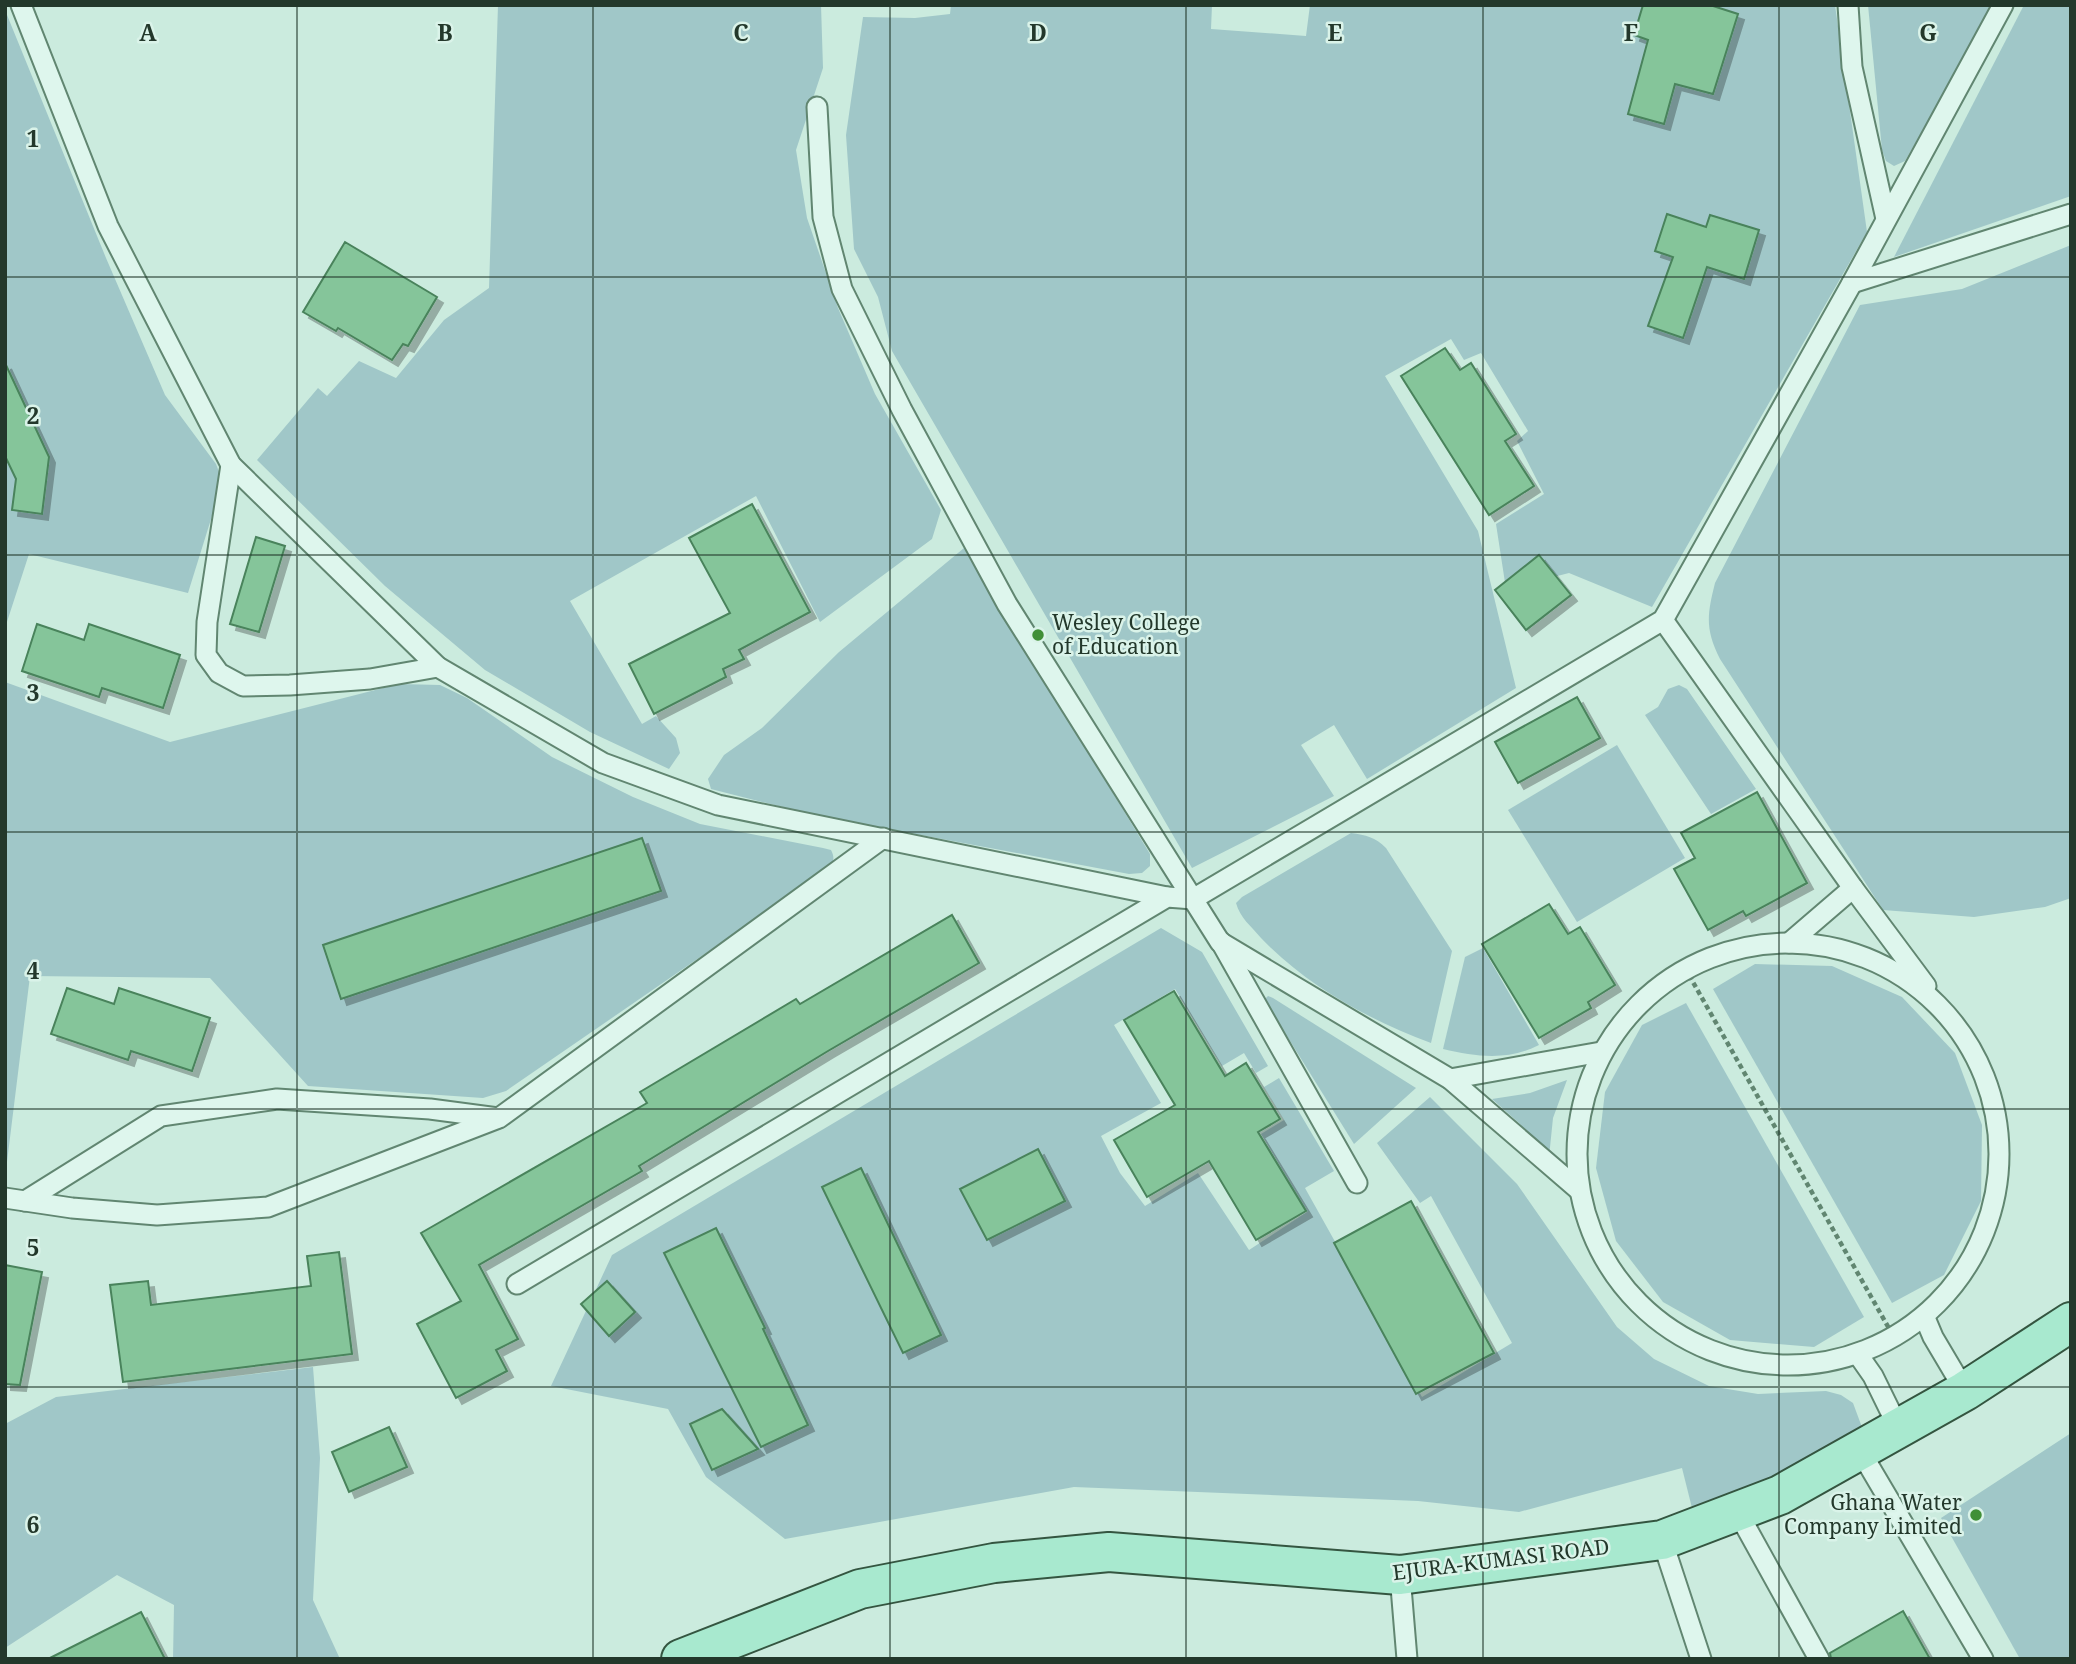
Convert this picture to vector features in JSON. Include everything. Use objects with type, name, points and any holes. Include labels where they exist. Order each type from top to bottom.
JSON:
[{"type":"main road","name":"EJURA-KUMASI ROAD","points":[[681,1659],[860,1589],[994,1563],[1109,1552],[1400,1575],[1662,1540],[1780,1495],[1965,1391],[2071,1322]]},
{"type":"lane","points":[[21,5],[108,226],[231,465],[438,667],[603,763],[718,805],[1167,897],[1193,899],[1663,620],[1852,283],[2003,5]]},
{"type":"lane","points":[[1848,5],[1852,67],[1886,219]]},
{"type":"lane","points":[[817,107],[822,217],[842,289],[902,410],[1007,604],[1220,942],[1357,1183]]},
{"type":"lane","points":[[1852,283],[2071,214]]},
{"type":"lane","points":[[231,465],[207,622],[206,655],[219,673],[243,685],[290,685],[370,679],[438,667]]},
{"type":"lane","points":[[1663,620],[1853,888],[1949,1016],[1984,1073],[2001,1138],[1995,1205],[1970,1267],[1925,1318],[1895,1339],[1859,1356],[1786,1367],[1713,1353],[1650,1316],[1603,1259],[1579,1190],[1578,1119],[1601,1052],[1637,1004],[1685,968],[1735,948],[1789,943],[1848,951],[1903,976],[1949,1016]]},
{"type":"lane","points":[[15,1200],[157,1215],[268,1207],[499,1118],[883,838]]},
{"type":"lane","points":[[1789,943],[1853,888]]},
{"type":"lane","points":[[517,1284],[1167,897]]},
{"type":"lane","points":[[1220,942],[1450,1079],[1579,1190]]},
{"type":"lane","points":[[1450,1079],[1601,1052]]},
{"type":"lane","points":[[15,1200],[161,1116],[277,1099],[430,1109],[499,1118]]},
{"type":"lane","points":[[1925,1318],[1933,1337],[1965,1391]]},
{"type":"lane","points":[[1859,1356],[1899,1429]]},
{"type":"lane","points":[[1859,1449],[1983,1659]]},
{"type":"lane","points":[[1737,1511],[1819,1659]]},
{"type":"lane","points":[[1662,1540],[1701,1659]]},
{"type":"lane","points":[[1400,1575],[1407,1659]]},
{"type":"path","points":[[1685,968],[1895,1339]]},
{"type":"shaded area","points":[[498,5],[821,5],[823,68],[796,150],[807,218],[838,308],[875,394],[941,510],[932,539],[820,622],[756,496],[570,601],[642,724],[656,716],[676,738],[680,753],[669,769],[590,732],[485,670],[385,586],[257,460],[318,388],[327,396],[359,361],[396,378],[444,320],[489,288]]},
{"type":"shaded area","points":[[951,5],[1212,5],[1211,29],[1306,36],[1310,5],[1835,5],[1867,232],[1652,607],[1569,573],[1506,589],[1496,524],[1544,494],[1517,441],[1528,431],[1481,353],[1464,360],[1451,339],[1385,376],[1478,531],[1516,688],[1367,779],[1334,725],[1301,745],[1334,796],[1192,868],[892,351],[878,297],[854,249],[846,135],[863,17],[915,18],[950,14]]},
{"type":"shaded area","points":[[1868,5],[1994,5],[1905,161],[1894,166],[1886,161],[1882,150]]},
{"type":"shaded area","points":[[2024,5],[2071,5],[2071,196],[1894,257]]},
{"type":"shaded area","points":[[5,10],[165,395],[216,464],[221,477],[221,487],[188,593],[29,554],[5,628]]},
{"type":"shaded area","points":[[2071,245],[2071,898],[2045,907],[1974,917],[1883,910],[1720,659],[1709,622],[1715,583],[1860,305],[1962,289]]},
{"type":"shaded area","points":[[964,548],[1150,854],[1150,866],[1142,873],[1129,874],[814,815],[711,789],[708,779],[724,755],[762,728],[839,652]]},
{"type":"shaded area","points":[[5,682],[170,742],[399,684],[440,685],[467,698],[552,757],[633,797],[700,824],[831,850],[833,860],[828,869],[506,1091],[483,1098],[308,1086],[210,978],[30,976],[5,1178]]},
{"type":"shaded area","points":[[1679,685],[1687,689],[1756,789],[1711,814],[1645,715],[1658,707],[1668,689]]},
{"type":"shaded area","points":[[1617,745],[1685,858],[1577,922],[1508,810]]},
{"type":"shaded area","points":[[1351,833],[1370,837],[1386,848],[1452,951],[1431,1043],[1362,1012],[1298,971],[1246,922],[1236,903]]},
{"type":"shaded area","points":[[1161,928],[1202,952],[1268,1066],[1256,1073],[1244,1053],[1222,1066],[1175,989],[1114,1025],[1161,1103],[1101,1136],[1120,1173],[1145,1206],[1198,1173],[1249,1250],[1307,1212],[1261,1134],[1284,1120],[1264,1087],[1279,1078],[1334,1171],[1305,1188],[1422,1397],[1512,1343],[1431,1196],[1420,1203],[1377,1143],[1430,1097],[1517,1184],[1617,1327],[1654,1359],[1709,1386],[1758,1394],[1826,1391],[1841,1395],[1853,1403],[1863,1430],[1796,1472],[1692,1508],[1682,1468],[1519,1512],[1418,1501],[1074,1487],[785,1539],[706,1477],[668,1409],[551,1386],[612,1255]]},
{"type":"shaded area","points":[[1483,948],[1539,1045],[1516,1054],[1492,1056],[1443,1049],[1465,957]]},
{"type":"shaded area","points":[[1755,964],[1832,966],[1902,997],[1955,1053],[1982,1125],[1981,1201],[1944,1275],[1892,1303],[1713,989]]},
{"type":"shaded area","points":[[1268,996],[1416,1088],[1354,1144],[1267,1004],[1265,999]]},
{"type":"shaded area","points":[[1686,1003],[1864,1317],[1814,1347],[1730,1340],[1663,1302],[1616,1241],[1596,1168],[1605,1092],[1642,1025]]},
{"type":"shaded area","points":[[1567,1080],[1553,1118],[1549,1157],[1519,1123],[1492,1099],[1530,1093]]},
{"type":"shaded area","points":[[313,1367],[320,1458],[313,1600],[340,1659],[173,1659],[174,1605],[117,1575],[5,1648],[5,1424],[56,1397]]},
{"type":"shaded area","points":[[2071,1433],[2071,1659],[2020,1659],[1941,1518]]},
{"type":"building","points":[[1643,5],[1710,5],[1738,14],[1713,94],[1675,84],[1664,124],[1628,114],[1648,40],[1634,35]]},
{"type":"building","points":[[1667,214],[1706,227],[1710,215],[1759,230],[1744,279],[1707,267],[1683,338],[1648,326],[1673,257],[1655,251]]},
{"type":"building","points":[[345,242],[437,297],[408,346],[403,344],[392,360],[338,328],[336,331],[303,312]]},
{"type":"building","points":[[1445,348],[1460,370],[1471,363],[1516,434],[1505,441],[1534,486],[1489,515],[1401,376]]},
{"type":"building","points":[[5,363],[49,457],[42,514],[12,510],[16,479],[5,456]]},
{"type":"building","points":[[752,504],[810,612],[739,650],[744,659],[723,669],[726,677],[654,714],[629,664],[730,613],[689,538]]},
{"type":"building","points":[[256,537],[285,546],[259,632],[230,624]]},
{"type":"building","points":[[1539,555],[1571,595],[1526,630],[1495,590]]},
{"type":"building","points":[[37,624],[84,640],[89,624],[180,655],[163,708],[102,688],[99,697],[22,671]]},
{"type":"building","points":[[1577,697],[1600,738],[1518,783],[1495,742]]},
{"type":"building","points":[[1757,792],[1807,883],[1746,916],[1743,911],[1708,930],[1674,869],[1695,858],[1681,833]]},
{"type":"building","points":[[642,838],[661,891],[341,999],[323,945]]},
{"type":"building","points":[[1549,904],[1568,934],[1580,927],[1615,985],[1588,1002],[1591,1008],[1539,1038],[1482,944]]},
{"type":"building","points":[[952,915],[979,963],[639,1166],[642,1171],[479,1265],[518,1339],[496,1350],[507,1371],[456,1398],[417,1324],[461,1301],[421,1233],[647,1103],[640,1092],[796,999],[800,1004]]},
{"type":"building","points":[[67,988],[114,1004],[119,988],[210,1018],[192,1071],[131,1051],[128,1060],[51,1034]]},
{"type":"building","points":[[1174,991],[1225,1076],[1246,1063],[1280,1119],[1258,1132],[1306,1211],[1256,1240],[1209,1161],[1147,1197],[1114,1140],[1175,1105],[1124,1020]]},
{"type":"building","points":[[1038,1149],[1065,1201],[987,1240],[960,1189]]},
{"type":"building","points":[[861,1168],[941,1335],[903,1353],[822,1187]]},
{"type":"building","points":[[1411,1201],[1494,1353],[1416,1394],[1334,1243]]},
{"type":"building","points":[[716,1228],[808,1425],[761,1447],[664,1253]]},
{"type":"building","points":[[339,1252],[352,1354],[123,1382],[110,1285],[148,1281],[151,1305],[311,1286],[307,1256]]},
{"type":"building","points":[[5,1265],[42,1272],[20,1385],[5,1384]]},
{"type":"building","points":[[607,1281],[635,1312],[609,1336],[581,1304]]},
{"type":"building","points":[[722,1409],[758,1449],[712,1470],[690,1424]]},
{"type":"building","points":[[389,1427],[407,1467],[349,1492],[332,1452]]},
{"type":"building","points":[[1903,1611],[1930,1659],[1831,1659],[1830,1653]]},
{"type":"building","points":[[141,1612],[165,1659],[48,1659]]},
{"type":"place","name":"Wesley College of Education","points":[[1038,635]]},
{"type":"place","name":"Ghana Water Company Limited","points":[[1976,1515]]}]
